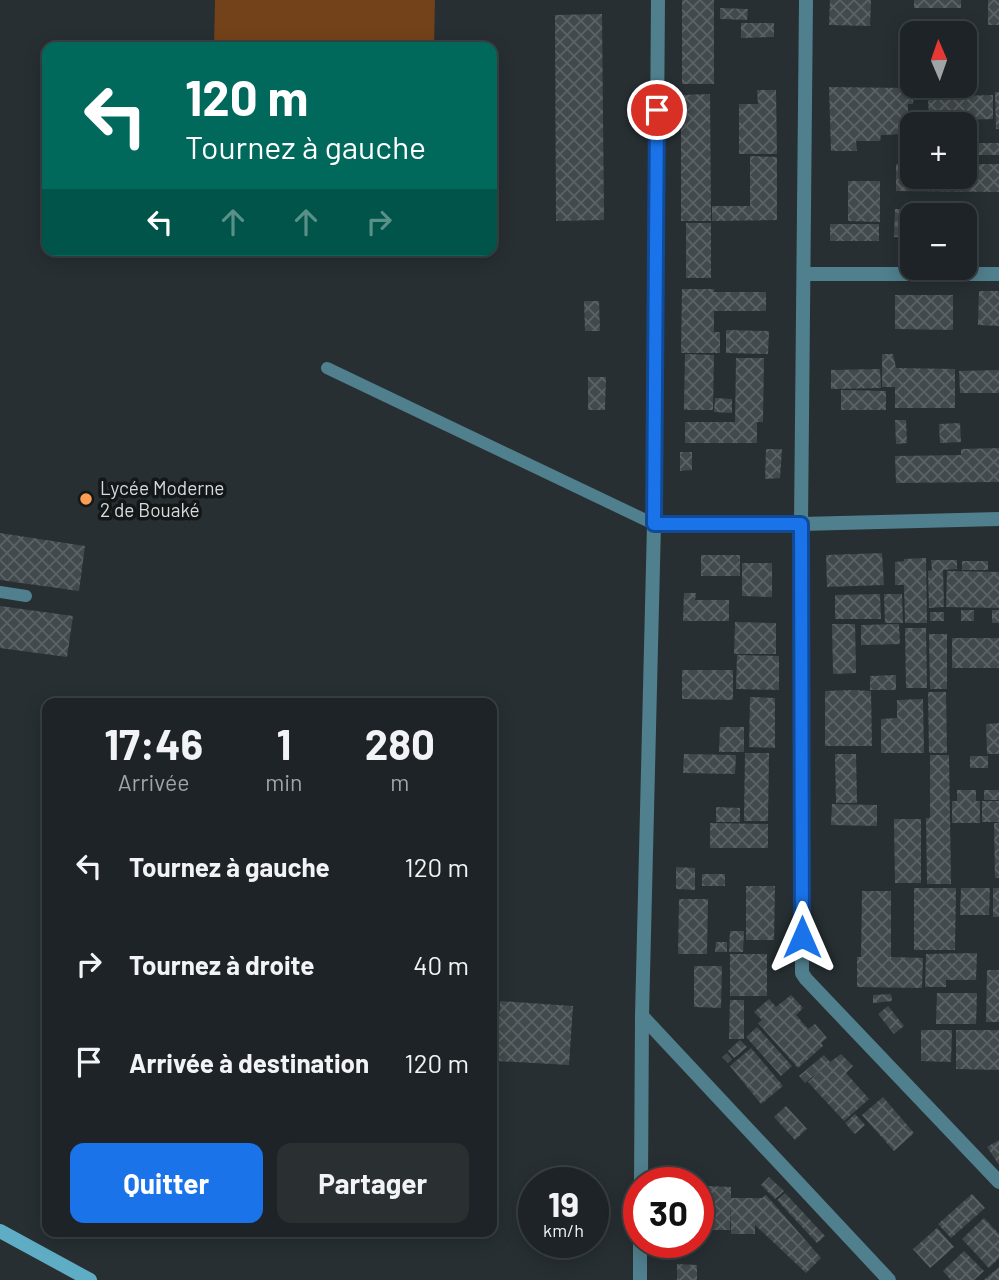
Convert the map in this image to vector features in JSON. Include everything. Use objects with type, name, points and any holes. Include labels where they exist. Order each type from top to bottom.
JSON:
[{"type":"main road","points":[[0,1231],[83,1279]]},
{"type":"street","points":[[641,1167],[642,1016],[654,524],[658,0]]},
{"type":"street","points":[[806,0],[801,524],[802,973],[999,1182]]},
{"type":"street","points":[[804,274],[999,274]]},
{"type":"street","points":[[654,524],[801,524],[999,519]]},
{"type":"street","points":[[642,1016],[889,1280]]},
{"type":"street","points":[[640,1258],[640,1280]]},
{"type":"lane","points":[[327,368],[654,524]]},
{"type":"lane","points":[[0,592],[26,596]]},
{"type":"shaded area","points":[[215,0],[435,0],[434,42],[214,42]]},
{"type":"building","points":[[682,0],[714,0],[714,84],[682,84]]},
{"type":"building","points":[[830,0],[871,0],[870,26],[829,25]]},
{"type":"building","points":[[914,0],[961,0],[961,8],[914,8]]},
{"type":"building","points":[[988,0],[999,0],[999,25],[988,25]]},
{"type":"building","points":[[720,8],[748,9],[747,20],[720,19]]},
{"type":"building","points":[[602,14],[604,220],[556,221],[555,15]]},
{"type":"building","points":[[741,23],[774,23],[774,37],[741,38]]},
{"type":"building","points":[[829,87],[900,88],[900,98],[914,98],[913,104],[908,104],[908,112],[900,112],[900,134],[881,135],[880,141],[856,141],[857,151],[831,151]]},
{"type":"building","points":[[757,90],[776,90],[777,154],[739,154],[739,104],[758,104]]},
{"type":"building","points":[[995,92],[999,92],[999,129],[996,129]]},
{"type":"building","points":[[710,94],[711,221],[681,221],[681,95]]},
{"type":"building","points":[[977,95],[993,95],[993,119],[977,120],[977,112],[929,112],[928,98],[977,98]]},
{"type":"building","points":[[977,143],[999,143],[999,155],[977,155]]},
{"type":"building","points":[[750,156],[777,157],[777,220],[712,221],[712,206],[750,206]]},
{"type":"building","points":[[896,164],[900,164],[900,189],[977,189],[977,164],[999,164],[999,192],[896,191]]},
{"type":"building","points":[[848,181],[880,181],[880,222],[848,221]]},
{"type":"building","points":[[895,209],[900,209],[900,237],[894,237]]},
{"type":"building","points":[[686,223],[711,223],[711,278],[686,278]]},
{"type":"building","points":[[830,224],[879,224],[879,241],[830,241]]},
{"type":"building","points":[[682,289],[766,292],[766,311],[714,311],[714,332],[720,332],[720,353],[681,353]]},
{"type":"building","points":[[979,291],[999,291],[999,326],[978,325]]},
{"type":"building","points":[[895,295],[953,295],[953,330],[895,329]]},
{"type":"building","points":[[584,301],[599,301],[600,331],[585,331]]},
{"type":"building","points":[[726,330],[769,331],[768,354],[726,353]]},
{"type":"building","points":[[685,354],[714,355],[713,410],[684,410]]},
{"type":"building","points":[[882,354],[893,354],[896,368],[955,369],[955,408],[895,408],[895,387],[882,387]]},
{"type":"building","points":[[736,358],[764,358],[763,422],[757,422],[757,443],[685,443],[685,422],[735,422]]},
{"type":"building","points":[[880,369],[881,388],[831,389],[831,370]]},
{"type":"building","points":[[999,370],[999,393],[960,393],[959,371]]},
{"type":"building","points":[[588,377],[606,377],[605,410],[588,410]]},
{"type":"building","points":[[841,390],[886,391],[886,410],[841,410]]},
{"type":"building","points":[[715,398],[732,399],[732,413],[714,412]]},
{"type":"building","points":[[895,420],[906,420],[907,443],[896,444]]},
{"type":"building","points":[[960,423],[961,442],[940,443],[939,424]]},
{"type":"building","points":[[999,448],[999,482],[896,483],[895,456],[961,455],[961,449]]},
{"type":"building","points":[[766,449],[782,449],[780,478],[765,479]]},
{"type":"building","points":[[680,452],[692,452],[692,470],[680,471]]},
{"type":"building","points":[[0,533],[85,546],[79,591],[0,580]]},
{"type":"building","points":[[882,553],[884,585],[827,587],[826,555]]},
{"type":"building","points":[[701,555],[740,555],[740,576],[701,576]]},
{"type":"building","points":[[926,558],[927,623],[905,623],[904,585],[895,585],[895,562]]},
{"type":"building","points":[[931,560],[957,560],[957,569],[943,570],[944,607],[929,608],[928,571],[932,570]]},
{"type":"building","points":[[962,561],[988,561],[988,570],[962,570]]},
{"type":"building","points":[[742,563],[772,563],[772,597],[742,596]]},
{"type":"building","points":[[947,571],[999,572],[999,608],[946,607]]},
{"type":"building","points":[[684,593],[696,593],[695,600],[729,600],[729,621],[683,621]]},
{"type":"building","points":[[880,594],[881,619],[835,619],[835,595]]},
{"type":"building","points":[[884,594],[902,594],[903,623],[885,623]]},
{"type":"building","points":[[0,606],[73,616],[67,657],[0,648]]},
{"type":"building","points":[[961,610],[974,610],[974,621],[961,621]]},
{"type":"building","points":[[992,610],[999,610],[999,623],[992,623]]},
{"type":"building","points":[[930,612],[944,612],[944,621],[930,621]]},
{"type":"building","points":[[735,622],[776,623],[776,654],[734,654]]},
{"type":"building","points":[[832,624],[855,624],[856,673],[833,674]]},
{"type":"building","points":[[899,624],[900,644],[861,645],[861,625]]},
{"type":"building","points":[[905,628],[926,628],[927,688],[906,688]]},
{"type":"building","points":[[929,634],[947,634],[947,689],[930,689]]},
{"type":"building","points":[[952,638],[999,638],[999,668],[952,668]]},
{"type":"building","points":[[737,655],[779,656],[779,690],[736,689]]},
{"type":"building","points":[[682,670],[733,670],[733,700],[682,699]]},
{"type":"building","points":[[896,675],[896,690],[870,690],[870,676]]},
{"type":"building","points":[[825,691],[871,691],[872,746],[825,746]]},
{"type":"building","points":[[928,692],[946,692],[947,753],[929,753]]},
{"type":"building","points":[[750,697],[775,698],[775,748],[749,747]]},
{"type":"building","points":[[923,699],[924,753],[881,753],[881,719],[897,718],[897,700]]},
{"type":"building","points":[[999,723],[999,754],[987,754],[986,724]]},
{"type":"building","points":[[720,727],[744,727],[744,752],[719,752]]},
{"type":"building","points":[[745,753],[769,753],[768,821],[744,821]]},
{"type":"building","points":[[684,754],[736,755],[735,774],[683,773]]},
{"type":"building","points":[[835,754],[856,754],[857,803],[836,803]]},
{"type":"building","points":[[930,755],[949,755],[951,884],[927,884],[926,818],[930,818]]},
{"type":"building","points":[[970,756],[988,756],[988,768],[970,768]]},
{"type":"building","points":[[957,790],[976,790],[976,801],[980,801],[980,823],[952,823],[952,801],[957,801]]},
{"type":"building","points":[[984,790],[999,790],[999,800],[984,800]]},
{"type":"building","points":[[982,801],[999,801],[999,822],[982,822]]},
{"type":"building","points":[[832,804],[877,805],[877,826],[831,825]]},
{"type":"building","points":[[716,807],[740,808],[740,822],[716,822]]},
{"type":"building","points":[[894,819],[921,819],[921,883],[895,883]]},
{"type":"building","points":[[710,823],[768,824],[768,848],[710,848]]},
{"type":"building","points":[[994,823],[999,823],[999,878],[995,878]]},
{"type":"building","points":[[676,867],[695,868],[695,890],[676,889]]},
{"type":"building","points":[[702,874],[725,874],[725,886],[702,886]]},
{"type":"building","points":[[746,886],[775,886],[774,940],[746,940]]},
{"type":"building","points":[[914,888],[956,888],[955,950],[914,950]]},
{"type":"building","points":[[961,888],[990,888],[989,915],[960,915]]},
{"type":"building","points":[[993,888],[999,888],[999,917],[993,917]]},
{"type":"building","points":[[862,891],[891,891],[891,957],[923,958],[922,988],[857,987],[857,957],[861,957]]},
{"type":"building","points":[[679,899],[708,899],[707,954],[678,954]]},
{"type":"building","points":[[730,931],[744,931],[743,952],[729,952]]},
{"type":"building","points":[[716,942],[727,942],[727,952],[715,952]]},
{"type":"building","points":[[977,953],[976,980],[946,980],[946,987],[925,987],[926,954]]},
{"type":"building","points":[[730,954],[767,954],[767,996],[730,996]]},
{"type":"building","points":[[694,966],[722,966],[721,1008],[694,1007]]},
{"type":"building","points":[[987,970],[999,970],[999,1022],[986,1022]]},
{"type":"building","points":[[937,993],[977,993],[976,1024],[936,1024]]},
{"type":"building","points":[[891,994],[892,1001],[873,1003],[873,995]]},
{"type":"building","points":[[791,995],[803,1008],[796,1015],[808,1029],[815,1024],[827,1038],[821,1043],[823,1046],[798,1068],[758,1023],[762,1020],[754,1012],[769,999],[776,1007]]},
{"type":"building","points":[[730,1000],[744,1000],[744,1039],[729,1039]]},
{"type":"building","points":[[500,1001],[573,1006],[569,1065],[497,1061]]},
{"type":"building","points":[[888,1006],[904,1026],[894,1034],[878,1014]]},
{"type":"building","points":[[757,1027],[792,1066],[781,1076],[746,1037]]},
{"type":"building","points":[[921,1030],[952,1030],[951,1062],[921,1061]]},
{"type":"building","points":[[956,1030],[999,1030],[999,1070],[956,1069]]},
{"type":"building","points":[[740,1040],[747,1047],[734,1058],[728,1051]]},
{"type":"building","points":[[751,1048],[783,1086],[761,1104],[730,1066]]},
{"type":"building","points":[[727,1053],[732,1059],[728,1063],[722,1057]]},
{"type":"building","points":[[841,1054],[853,1066],[846,1073],[869,1099],[844,1121],[808,1082],[824,1067],[805,1083],[799,1076],[824,1055],[830,1062]]},
{"type":"building","points":[[883,1097],[914,1133],[894,1151],[862,1115]]},
{"type":"building","points":[[786,1106],[807,1129],[795,1140],[774,1117]]},
{"type":"building","points":[[855,1114],[865,1125],[855,1134],[845,1123]]},
{"type":"building","points":[[999,1140],[999,1165],[987,1147]]},
{"type":"building","points":[[769,1177],[784,1191],[775,1199],[761,1185]]},
{"type":"building","points":[[714,1186],[731,1187],[731,1198],[762,1198],[766,1195],[821,1258],[806,1273],[755,1225],[755,1234],[731,1234],[731,1204],[730,1230],[714,1230]]},
{"type":"building","points":[[785,1193],[825,1236],[817,1243],[777,1200]]},
{"type":"building","points":[[972,1194],[985,1208],[951,1238],[938,1224]]},
{"type":"building","points":[[984,1218],[999,1234],[999,1258],[989,1268],[962,1239]]},
{"type":"building","points":[[937,1228],[954,1247],[930,1268],[913,1249]]},
{"type":"building","points":[[964,1251],[984,1271],[974,1280],[951,1280],[943,1271]]},
{"type":"building","points":[[677,1264],[697,1265],[697,1280],[677,1280]]},
{"type":"building","points":[[999,1267],[999,1280],[984,1280]]},
{"type":"place","name":"Lycée Moderne 2 de Bouaké","points":[[86,499]]},
{"type":"route","points":[[657,110],[654,524],[801,524],[802,937]]}]
